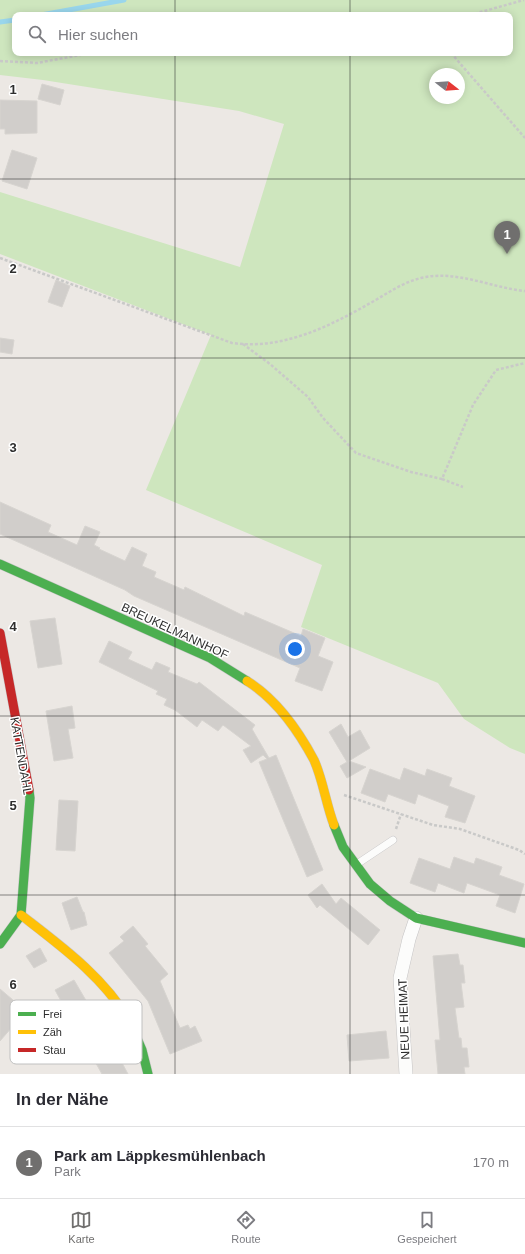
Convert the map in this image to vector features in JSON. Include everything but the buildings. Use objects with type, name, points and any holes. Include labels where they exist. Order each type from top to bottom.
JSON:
[{"type":"street","name":"BREUKELMANNHOF","points":[[1,568],[210,658],[260,690],[287,717],[314,761],[333,823],[343,847],[370,884],[390,901],[416,918],[525,943]]},
{"type":"street","name":"KATTENDAHL","points":[[0,633],[3,670],[30,798],[21,915]]},
{"type":"street","points":[[0,944],[21,915],[87,969],[110,990],[117,1000]]},
{"type":"street","name":"NEUE HEIMAT","points":[[406,1074],[400,978],[408,939],[416,918]]},
{"type":"street","points":[[142,1052],[148,1074]]},
{"type":"lane","points":[[355,865],[393,840]]},
{"type":"path","points":[[481,12],[524,0]]},
{"type":"path","points":[[0,61],[37,63],[75,56]]},
{"type":"path","points":[[454,56],[525,138]]},
{"type":"path","points":[[0,258],[232,343],[243,344],[271,344],[300,337],[340,320],[402,285],[428,276],[458,277],[525,291]]},
{"type":"path","points":[[243,344],[270,364],[308,397],[324,418],[356,453],[412,472],[442,479],[463,488]]},
{"type":"path","points":[[442,479],[473,405],[496,370],[525,363]]},
{"type":"path","points":[[322,789],[433,825],[460,829],[519,850],[525,854]]},
{"type":"path","points":[[393,840],[401,814]]},
{"type":"green space","points":[[0,0],[525,0],[525,754],[510,748],[464,719],[438,683],[301,627],[322,565],[146,490],[211,335],[0,254],[0,192],[240,267],[284,124],[239,111],[43,80],[0,75]]},
{"type":"waterway","points":[[58,12],[124,0]]},
{"type":"waterway","points":[[0,22],[12,20]]},
{"type":"traffic: fast","points":[[0,564],[210,658],[247,681]]},
{"type":"traffic: fast","points":[[0,944],[21,915],[30,798],[29,790]]},
{"type":"traffic: fast","points":[[334,825],[343,847],[370,884],[390,901],[416,918],[525,943]]},
{"type":"traffic: fast","points":[[142,1050],[148,1074]]},
{"type":"traffic: slow","points":[[247,681],[258,688],[277,706],[308,749],[317,768],[334,825]]},
{"type":"traffic: slow","points":[[21,915],[81,963],[115,1000]]},
{"type":"traffic: jam","points":[[0,633],[29,790]]},
{"type":"place","name":"Park am Läppkesmühlenbach","points":[[507,254]]}]
